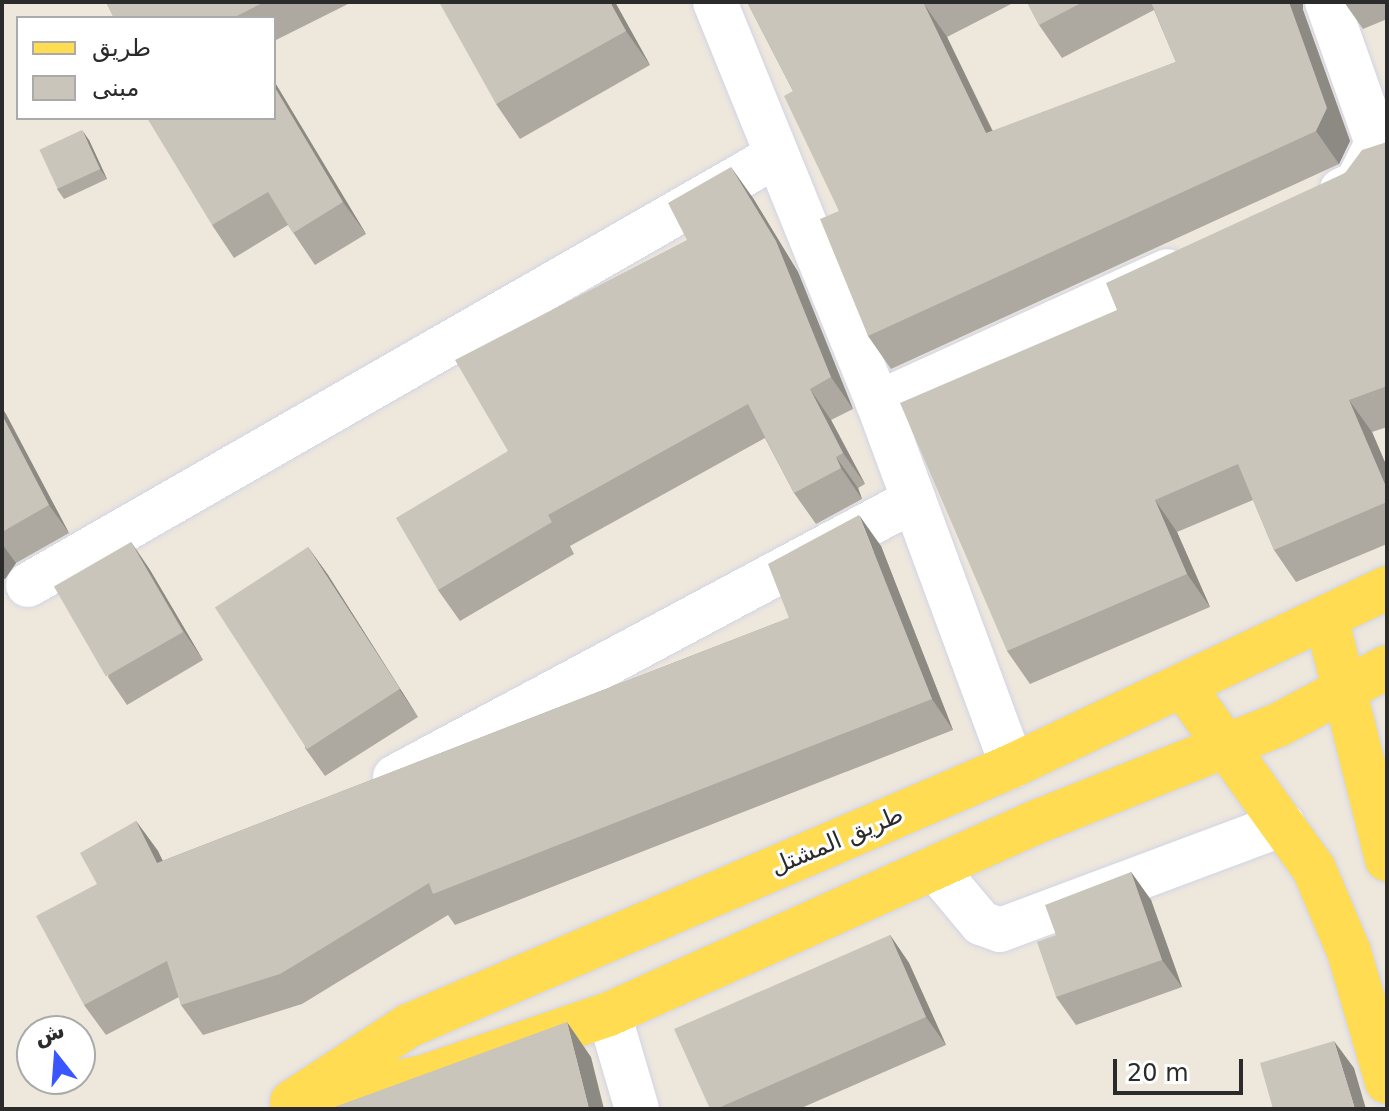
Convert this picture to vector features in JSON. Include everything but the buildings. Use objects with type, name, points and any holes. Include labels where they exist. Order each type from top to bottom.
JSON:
[{"type":"main road","name":"طريق المشتل","points":[[280,1106],[408,1026],[1012,766],[1387,588]]},
{"type":"main road","points":[[1326,617],[1347,688],[1387,859]]},
{"type":"main road","name":"طريق المشتل","points":[[280,1106],[423,1077],[609,1014],[1222,744],[1387,667]]},
{"type":"main road","points":[[1183,686],[1314,869],[1349,952],[1387,1082]]},
{"type":"street","points":[[715,2],[774,157],[878,403],[1012,766]]},
{"type":"street","points":[[1299,210],[1357,183],[1377,143],[1327,2]]},
{"type":"street","points":[[28,585],[774,157]]},
{"type":"street","points":[[878,403],[1212,250]]},
{"type":"street","points":[[395,777],[914,500]]},
{"type":"street","points":[[935,868],[981,923],[1000,930],[1283,824]]},
{"type":"street","points":[[609,1014],[637,1109]]}]
